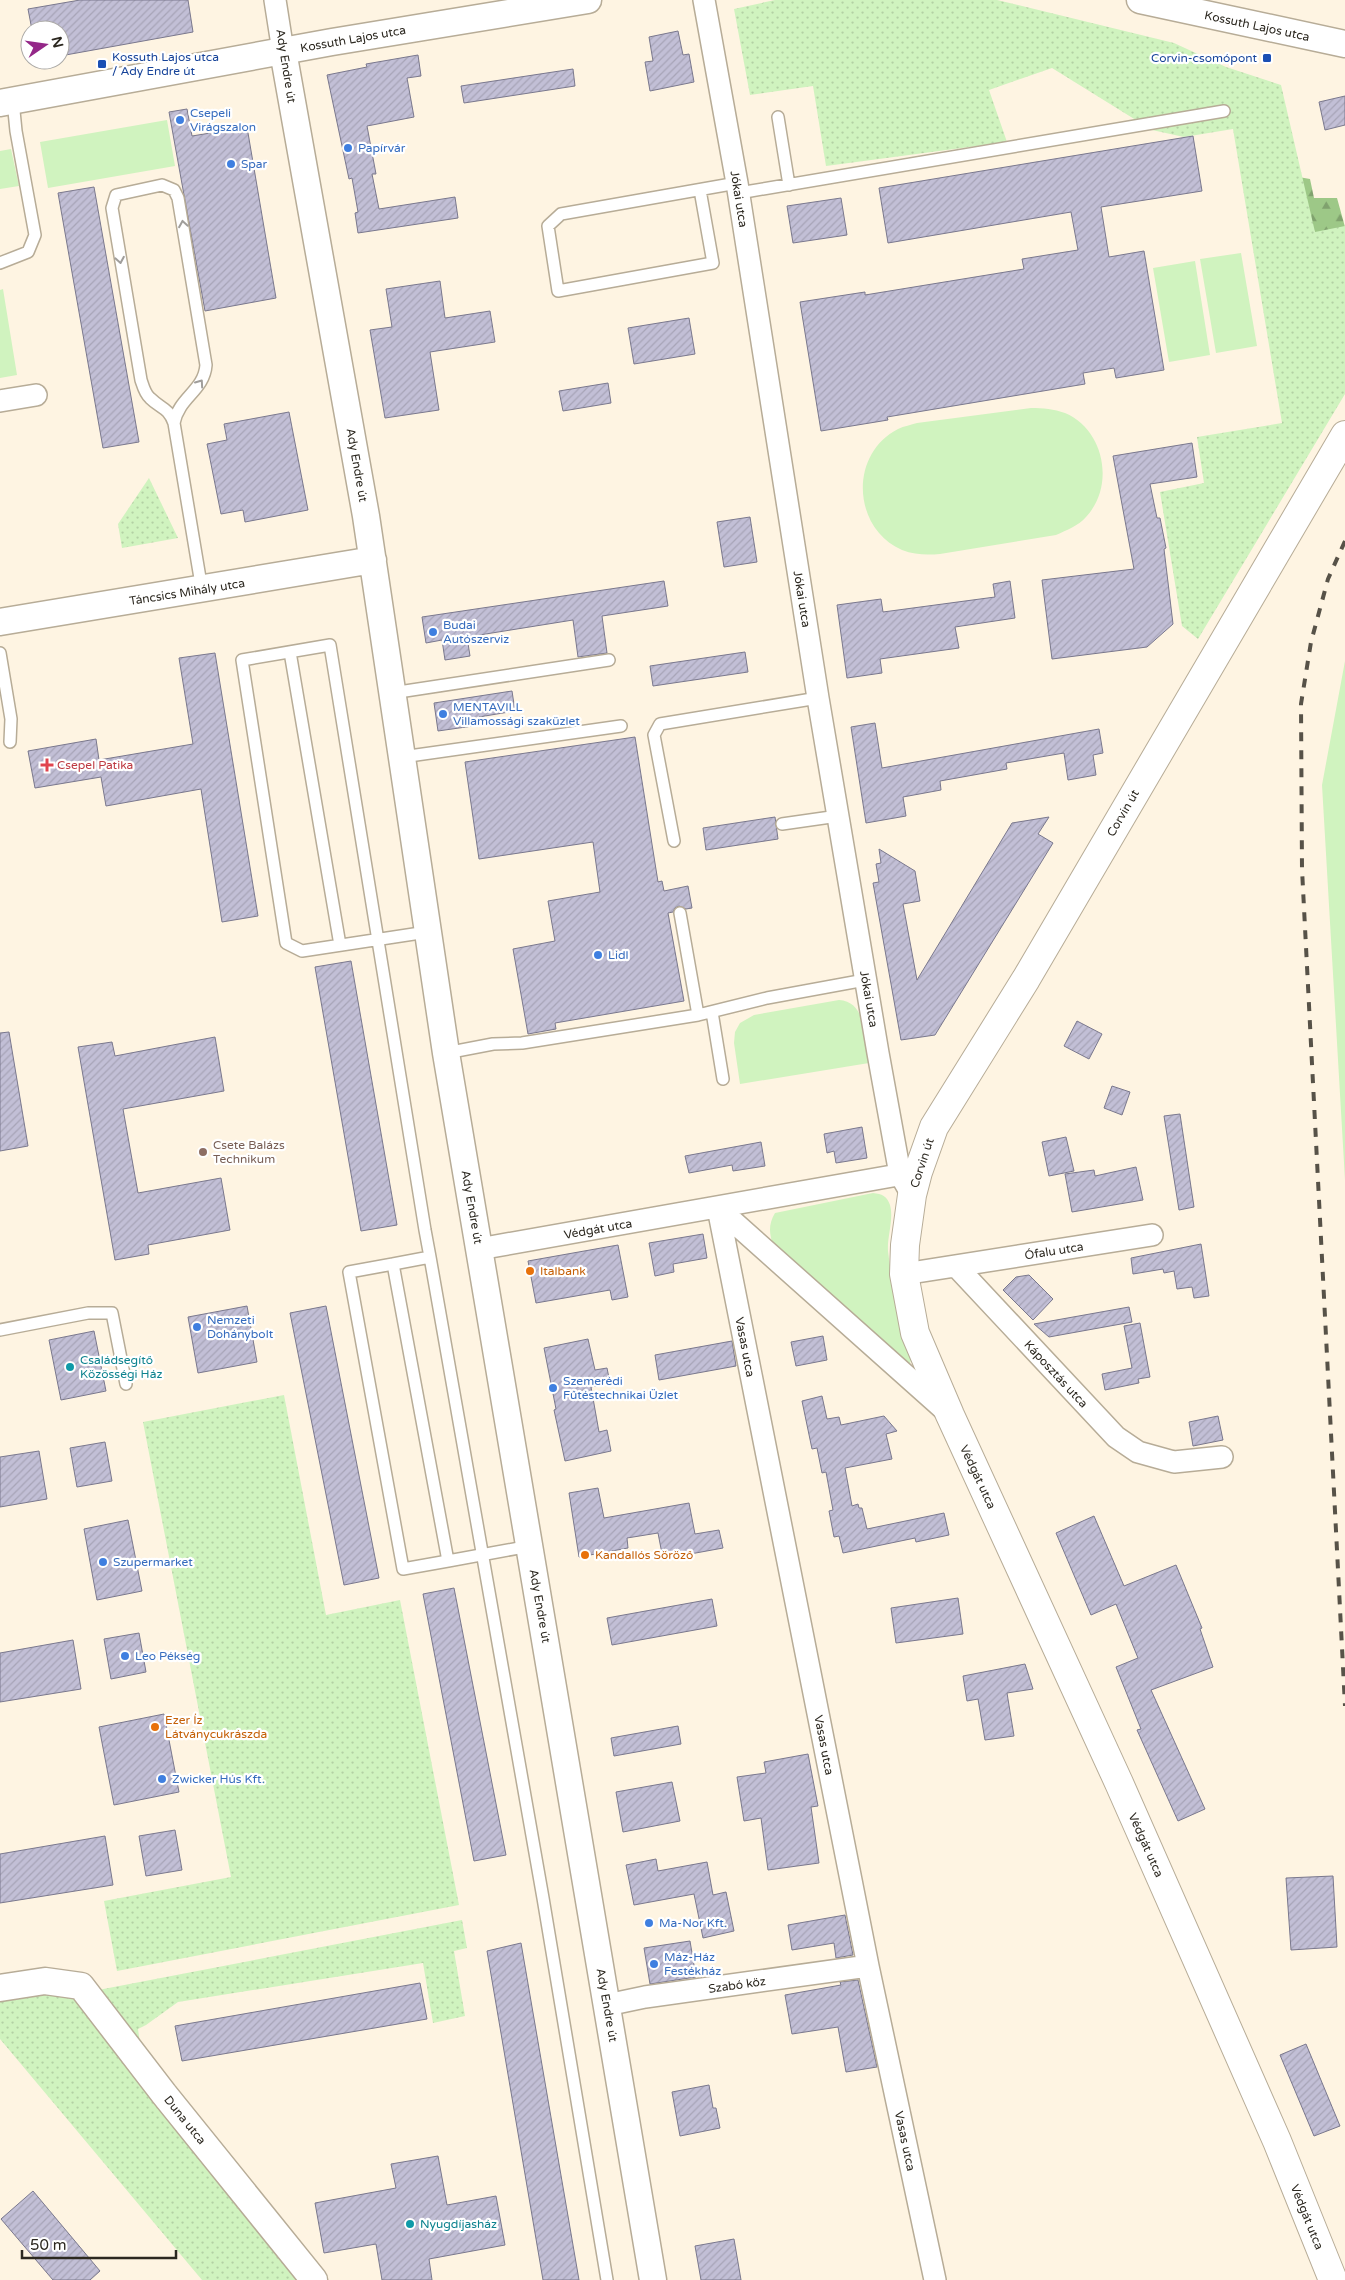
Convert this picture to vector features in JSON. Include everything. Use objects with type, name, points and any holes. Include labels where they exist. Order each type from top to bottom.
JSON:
[{"type":"main road","name":"Corvin út","points":[[910,1180],[934,1127],[1026,979],[1345,435]]},
{"type":"main road","name":"Védgát utca","points":[[910,1180],[904,1274],[915,1333],[950,1415],[1123,1792],[1277,2141],[1333,2280]]},
{"type":"street","name":"Ady Endre út","points":[[275,0],[373,560],[446,1054],[653,2280]]},
{"type":"street","name":"Kossuth Lajos utca","points":[[7,102],[283,52],[588,0]]},
{"type":"street","name":"Jókai utca","points":[[704,0],[738,188],[818,698],[865,980],[910,1180]]},
{"type":"street","name":"Kossuth Lajos utca","points":[[1140,0],[1345,44]]},
{"type":"street","points":[[0,401],[36,395]]},
{"type":"street","name":"Táncsics Mihály utca","points":[[0,622],[202,590],[373,560]]},
{"type":"street","name":"Védgát utca","points":[[479,1249],[718,1208],[910,1180]]},
{"type":"street","name":"Védgát utca","points":[[718,1208],[950,1415]]},
{"type":"street","name":"Vasas utca","points":[[718,1208],[868,1966],[935,2280]]},
{"type":"street","name":"Ófalu utca","points":[[956,1266],[1152,1235]]},
{"type":"street","points":[[904,1274],[956,1266]]},
{"type":"street","name":"Káposztás utca","points":[[956,1266],[1116,1437],[1138,1452],[1174,1462],[1222,1457]]},
{"type":"street","name":"Szabó köz","points":[[607,2005],[645,1997],[868,1966]]},
{"type":"street","name":"Duna utca","points":[[0,1988],[46,1981],[81,1986],[164,2094],[314,2280]]},
{"type":"lane","points":[[0,262],[28,252],[35,235],[16,131],[7,102]]},
{"type":"lane","points":[[700,190],[714,263],[558,291],[548,226],[561,214],[700,190],[789,185],[1224,111]]},
{"type":"lane","points":[[778,116],[789,185]]},
{"type":"lane","points":[[174,423],[179,406],[201,384],[205,375],[206,365],[178,198],[174,190],[162,185],[116,195],[112,208],[141,380],[150,398],[164,407],[174,423],[202,590]]},
{"type":"lane","points":[[427,932],[378,939],[340,946],[302,951],[286,942],[242,660],[330,646],[378,939],[430,1257],[607,2280]]},
{"type":"lane","points":[[290,652],[340,946]]},
{"type":"lane","points":[[0,653],[11,719],[10,742]]},
{"type":"lane","points":[[392,693],[609,660]]},
{"type":"lane","points":[[674,841],[654,735],[660,724],[818,698]]},
{"type":"lane","points":[[402,757],[621,726]]},
{"type":"lane","points":[[782,824],[838,816]]},
{"type":"lane","points":[[680,913],[698,1015]]},
{"type":"lane","points":[[446,1054],[493,1044],[522,1043],[698,1015],[767,998],[865,980]]},
{"type":"lane","points":[[712,1012],[723,1079]]},
{"type":"lane","points":[[430,1257],[349,1272],[403,1569],[530,1546]]},
{"type":"lane","points":[[393,1264],[448,1561]]},
{"type":"lane","points":[[0,1330],[88,1313],[112,1313],[126,1384]]},
{"type":"green space","points":[[775,0],[997,0],[1174,43],[1226,67],[1281,85],[1315,232],[1345,226],[1345,394],[1198,639],[1182,626],[1160,492],[1204,483],[1197,437],[1282,423],[1233,129],[1184,137],[1152,130],[1052,68],[989,90],[1007,142],[826,166],[813,86],[750,95],[734,9]]},
{"type":"green space","points":[[167,120],[175,166],[48,188],[40,142]]},
{"type":"green space","points":[[11,149],[19,186],[0,189],[0,151]]},
{"type":"green space","points":[[1287,175],[1310,179],[1314,198],[1337,198],[1345,227],[1339,281]]},
{"type":"green space","points":[[1241,253],[1257,346],[1216,353],[1200,259]]},
{"type":"green space","points":[[1195,261],[1210,355],[1169,362],[1153,268]]},
{"type":"green space","points":[[3,289],[17,375],[0,378],[0,290]]},
{"type":"green space","points":[[1031,408],[1065,413],[1079,421],[1097,445],[1103,475],[1101,490],[1095,504],[1086,517],[1072,528],[1056,535],[940,554],[907,552],[885,540],[873,525],[866,509],[863,491],[865,472],[871,455],[882,440],[898,429],[917,423]]},
{"type":"green space","points":[[149,478],[178,538],[122,548],[118,524]]},
{"type":"green space","points":[[1345,661],[1345,1180],[1322,785]]},
{"type":"green space","points":[[839,1000],[848,1002],[860,1015],[869,1063],[740,1084],[734,1043],[735,1032],[740,1023],[754,1015]]},
{"type":"green space","points":[[873,1193],[884,1196],[891,1210],[888,1251],[892,1278],[912,1357],[910,1363],[906,1365],[774,1247],[771,1238],[770,1226],[775,1213]]},
{"type":"green space","points":[[284,1395],[326,1615],[400,1600],[459,1905],[117,1971],[104,1901],[231,1877],[143,1422]]},
{"type":"green space","points":[[462,1920],[467,1948],[454,1951],[465,2016],[433,2023],[423,1963],[178,2002],[138,2029],[141,2050],[93,1991]]},
{"type":"green space","points":[[50,1987],[76,1995],[305,2280],[202,2280],[0,2039],[0,1995]]},
{"type":"building","points":[[80,0],[188,0],[193,32],[70,54],[70,20],[30,20],[28,9]]},
{"type":"building","points":[[678,31],[683,55],[689,54],[694,82],[650,91],[645,62],[653,61],[649,37]]},
{"type":"building","points":[[418,55],[421,76],[407,78],[414,117],[367,126],[376,174],[372,174],[379,209],[455,197],[458,218],[358,233],[355,213],[358,212],[352,178],[349,179],[327,75],[367,67],[366,64]]},
{"type":"building","points":[[573,69],[575,86],[464,103],[461,86]]},
{"type":"building","points":[[1345,96],[1345,125],[1325,130],[1319,102]]},
{"type":"building","points":[[187,109],[192,136],[247,127],[276,298],[205,311],[169,112]]},
{"type":"building","points":[[1193,136],[1202,191],[1101,207],[1109,257],[1144,251],[1164,370],[1116,378],[1114,368],[1083,373],[1085,384],[887,417],[888,420],[821,431],[800,302],[865,292],[865,295],[1024,269],[1022,259],[1078,250],[1071,212],[888,243],[879,188]]},
{"type":"building","points":[[94,187],[139,442],[103,448],[58,193]]},
{"type":"building","points":[[841,198],[847,235],[793,243],[787,206]]},
{"type":"building","points":[[440,281],[445,318],[490,311],[495,342],[430,352],[439,410],[385,418],[370,330],[392,327],[386,289]]},
{"type":"building","points":[[689,318],[695,354],[634,364],[628,328]]},
{"type":"building","points":[[608,383],[611,403],[563,411],[559,391]]},
{"type":"building","points":[[289,412],[308,510],[245,522],[243,510],[221,514],[207,444],[227,440],[224,424]]},
{"type":"building","points":[[1192,443],[1197,477],[1150,484],[1166,548],[1164,549],[1173,624],[1147,647],[1052,659],[1042,580],[1134,569],[1113,456]]},
{"type":"building","points":[[750,517],[757,562],[724,567],[717,522]]},
{"type":"building","points":[[664,581],[668,606],[602,616],[607,653],[578,657],[573,620],[467,637],[470,656],[445,660],[442,640],[426,643],[422,617]]},
{"type":"building","points":[[1010,581],[1015,618],[955,627],[959,648],[880,659],[882,673],[847,678],[837,605],[881,599],[883,612],[995,597],[993,584]]},
{"type":"building","points":[[745,652],[748,672],[653,686],[650,666]]},
{"type":"building","points":[[215,653],[258,916],[222,922],[201,789],[106,806],[101,777],[35,788],[28,751],[96,739],[99,760],[193,744],[179,658]]},
{"type":"building","points":[[512,691],[515,711],[479,717],[480,725],[438,731],[434,703]]},
{"type":"building","points":[[875,723],[882,768],[1099,729],[1103,753],[1093,755],[1096,775],[1068,780],[1064,753],[1006,763],[1007,769],[940,781],[941,790],[903,797],[906,816],[866,823],[851,727]]},
{"type":"building","points":[[635,737],[658,882],[662,881],[664,891],[688,886],[692,908],[686,909],[679,906],[673,912],[668,913],[684,1001],[555,1023],[556,1029],[528,1034],[513,949],[555,941],[548,901],[600,892],[593,842],[479,859],[465,762]]},
{"type":"building","points":[[775,817],[778,839],[706,850],[703,828]]},
{"type":"building","points":[[1049,817],[1038,834],[1053,843],[935,1035],[901,1040],[873,883],[879,882],[876,864],[881,863],[879,849],[915,871],[920,901],[903,904],[917,980],[1012,823]]},
{"type":"building","points":[[351,961],[397,1225],[361,1231],[315,967]]},
{"type":"building","points":[[1077,1021],[1102,1034],[1089,1059],[1064,1046]]},
{"type":"building","points":[[9,1032],[28,1146],[0,1151],[0,1033]]},
{"type":"building","points":[[215,1037],[224,1091],[123,1109],[138,1193],[221,1178],[230,1230],[148,1245],[149,1254],[115,1260],[78,1047],[112,1042],[115,1056]]},
{"type":"building","points":[[1112,1086],[1130,1092],[1122,1115],[1104,1108]]},
{"type":"building","points":[[1180,1114],[1194,1207],[1179,1210],[1164,1116]]},
{"type":"building","points":[[862,1127],[867,1158],[836,1163],[834,1151],[827,1153],[824,1134]]},
{"type":"building","points":[[1066,1137],[1074,1171],[1049,1176],[1042,1142]]},
{"type":"building","points":[[761,1142],[765,1166],[733,1171],[732,1165],[689,1173],[685,1156]]},
{"type":"building","points":[[1136,1167],[1143,1200],[1072,1212],[1065,1174],[1094,1170],[1095,1176]]},
{"type":"building","points":[[703,1234],[707,1258],[673,1264],[674,1272],[655,1276],[649,1243]]},
{"type":"building","points":[[1201,1244],[1209,1296],[1194,1298],[1192,1287],[1177,1289],[1174,1271],[1164,1273],[1163,1269],[1133,1274],[1131,1258]]},
{"type":"building","points":[[618,1245],[628,1297],[612,1300],[610,1290],[536,1303],[528,1261]]},
{"type":"building","points":[[1029,1275],[1053,1299],[1033,1320],[1003,1290],[1016,1277]]},
{"type":"building","points":[[247,1306],[257,1362],[198,1373],[188,1317]]},
{"type":"building","points":[[326,1306],[379,1578],[344,1585],[290,1313]]},
{"type":"building","points":[[1129,1307],[1132,1322],[1049,1337],[1034,1324]]},
{"type":"building","points":[[1140,1323],[1150,1377],[1138,1379],[1139,1383],[1105,1390],[1102,1374],[1132,1368],[1124,1326]]},
{"type":"building","name":"Családsegítő Közösségi Ház","points":[[94,1331],[106,1391],[61,1400],[49,1340]]},
{"type":"building","points":[[823,1336],[827,1360],[796,1366],[791,1342]]},
{"type":"building","points":[[588,1339],[595,1370],[607,1368],[610,1383],[591,1387],[599,1432],[607,1430],[611,1451],[565,1461],[544,1348]]},
{"type":"building","points":[[732,1341],[736,1366],[659,1380],[655,1355]]},
{"type":"building","points":[[822,1396],[827,1419],[839,1417],[841,1425],[884,1416],[897,1431],[886,1434],[892,1459],[845,1468],[852,1506],[858,1504],[859,1508],[862,1508],[867,1529],[944,1513],[949,1535],[916,1542],[915,1538],[843,1553],[839,1536],[834,1537],[829,1511],[833,1510],[826,1472],[822,1473],[817,1448],[812,1449],[802,1401]]},
{"type":"building","points":[[1218,1416],[1223,1440],[1193,1446],[1189,1422]]},
{"type":"building","points":[[105,1442],[112,1481],[77,1487],[70,1448]]},
{"type":"building","points":[[39,1451],[47,1499],[0,1507],[0,1457]]},
{"type":"building","points":[[598,1488],[604,1518],[689,1503],[695,1534],[719,1530],[723,1548],[663,1559],[658,1533],[627,1538],[628,1548],[579,1557],[569,1493]]},
{"type":"building","points":[[1094,1516],[1124,1586],[1176,1565],[1202,1628],[1200,1629],[1213,1667],[1151,1690],[1205,1809],[1178,1821],[1137,1730],[1141,1729],[1116,1667],[1138,1658],[1116,1604],[1091,1615],[1056,1533]]},
{"type":"building","name":"Szupermarket","points":[[128,1520],[142,1591],[97,1600],[84,1529]]},
{"type":"building","points":[[454,1588],[506,1855],[474,1861],[423,1594]]},
{"type":"building","points":[[958,1598],[963,1634],[896,1643],[891,1608]]},
{"type":"building","points":[[712,1599],[717,1626],[612,1645],[607,1618]]},
{"type":"building","name":"Leo Pékség","points":[[139,1633],[146,1672],[111,1679],[104,1639]]},
{"type":"building","points":[[73,1640],[81,1689],[0,1702],[0,1653]]},
{"type":"building","points":[[1025,1664],[1033,1689],[1007,1693],[1014,1736],[985,1740],[978,1699],[967,1701],[963,1676]]},
{"type":"building","points":[[164,1714],[179,1792],[114,1805],[99,1727]]},
{"type":"building","points":[[678,1726],[681,1744],[614,1756],[611,1738]]},
{"type":"building","points":[[808,1754],[818,1806],[811,1807],[819,1863],[768,1870],[761,1818],[744,1821],[737,1777],[766,1773],[764,1762]]},
{"type":"building","points":[[672,1782],[680,1821],[623,1832],[616,1792]]},
{"type":"building","points":[[175,1830],[182,1870],[146,1876],[139,1836]]},
{"type":"building","points":[[105,1836],[113,1885],[0,1903],[0,1854]]},
{"type":"building","points":[[656,1859],[658,1871],[707,1862],[713,1895],[726,1892],[734,1931],[703,1938],[694,1894],[634,1905],[626,1865]]},
{"type":"building","points":[[1333,1876],[1337,1947],[1291,1950],[1286,1878]]},
{"type":"building","points":[[845,1915],[853,1955],[836,1958],[834,1943],[792,1950],[788,1925]]},
{"type":"building","points":[[690,1941],[696,1977],[650,1984],[644,1948]]},
{"type":"building","points":[[521,1943],[579,2280],[543,2280],[487,1951]]},
{"type":"building","points":[[858,1980],[877,2067],[846,2072],[838,2027],[792,2034],[785,1995],[841,1985],[840,1982]]},
{"type":"building","points":[[420,1983],[427,2019],[182,2061],[175,2026]]},
{"type":"building","points":[[1306,2044],[1340,2126],[1314,2136],[1280,2055]]},
{"type":"building","points":[[709,2085],[713,2108],[716,2108],[720,2128],[680,2136],[672,2092]]},
{"type":"building","name":"Nyugdíjasház","points":[[438,2156],[447,2205],[496,2196],[505,2245],[429,2259],[432,2280],[382,2280],[376,2244],[324,2253],[315,2203],[396,2188],[391,2164]]},
{"type":"building","points":[[33,2191],[100,2271],[90,2280],[53,2280],[1,2219]]},
{"type":"building","points":[[734,2239],[741,2280],[701,2280],[695,2246]]},
{"type":"railway","points":[[1345,541],[1328,579],[1311,642],[1301,704],[1302,869],[1345,1706]]},
{"type":"place","name":"Corvin-csomópont","points":[[1267,58]]},
{"type":"place","name":"Kossuth Lajos utca / Ady Endre út","points":[[102,64]]},
{"type":"place","name":"Csepeli Virágszalon","points":[[180,120]]},
{"type":"place","name":"Papírvár","points":[[348,148]]},
{"type":"place","name":"Spar","points":[[231,164]]},
{"type":"place","name":"Budai Autószerviz","points":[[433,632]]},
{"type":"place","name":"MENTAVILL Villamossági szaküzlet","points":[[443,714]]},
{"type":"place","name":"Csepel Patika","points":[[47,765]]},
{"type":"place","name":"Lidl","points":[[598,955]]},
{"type":"place","name":"Csete Balázs Technikum","points":[[203,1152]]},
{"type":"place","name":"Italbank","points":[[530,1271]]},
{"type":"place","name":"Nemzeti Dohánybolt","points":[[197,1327]]},
{"type":"place","name":"Családsegítő Közösségi Ház","points":[[70,1367]]},
{"type":"place","name":"Szemerédi Fűtéstechnikai Üzlet","points":[[553,1388]]},
{"type":"place","name":"Kandallós Söröző","points":[[585,1555]]},
{"type":"place","name":"Szupermarket","points":[[103,1562]]},
{"type":"place","name":"Leo Pékség","points":[[125,1656]]},
{"type":"place","name":"Ezer Íz Látványcukrászda","points":[[155,1727]]},
{"type":"place","name":"Zwicker Hús Kft.","points":[[162,1779]]},
{"type":"place","name":"Ma-Nor Kft.","points":[[649,1923]]},
{"type":"place","name":"Máz-Ház Festékház","points":[[654,1964]]},
{"type":"place","name":"Nyugdíjasház","points":[[410,2224]]}]
